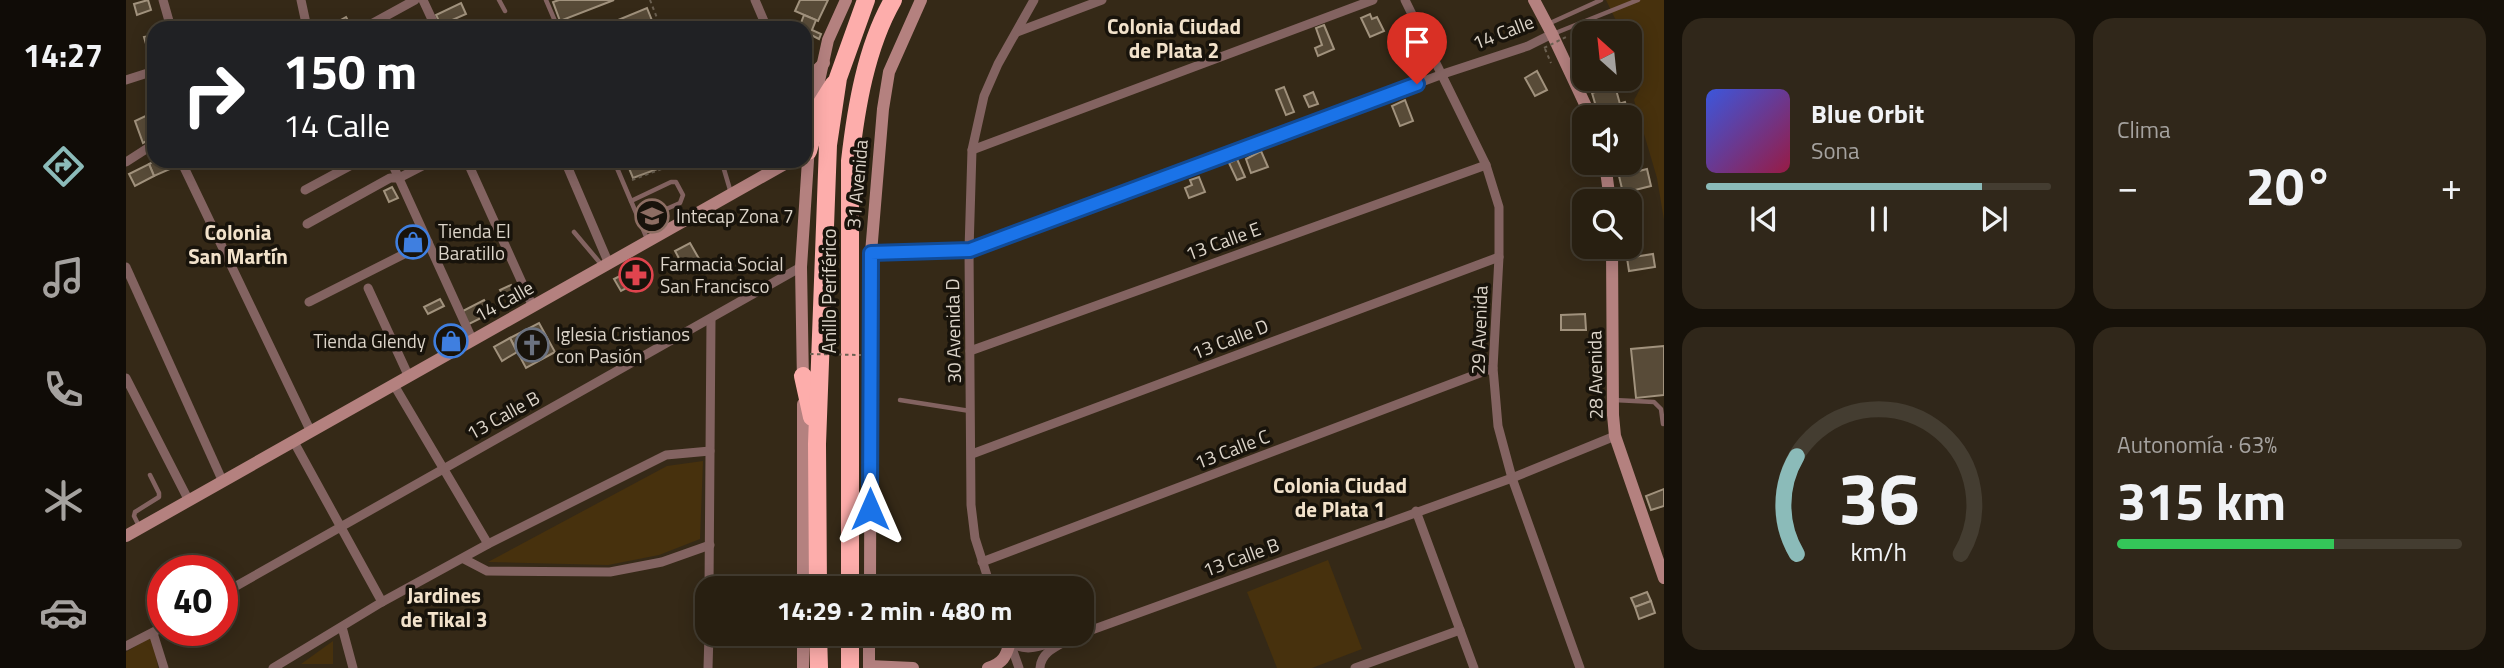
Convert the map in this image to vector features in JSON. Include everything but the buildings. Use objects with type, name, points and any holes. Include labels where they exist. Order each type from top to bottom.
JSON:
[{"type":"highway","name":"Anillo Periférico","points":[[818,576],[817,444],[828,145],[838,78],[866,0]]},
{"type":"highway","name":"Anillo Periférico","points":[[850,576],[850,161],[855,119],[870,57],[893,0]]},
{"type":"highway","points":[[812,136],[822,103],[838,78]]},
{"type":"highway","points":[[803,376],[817,444]]},
{"type":"highway","points":[[818,646],[818,668]]},
{"type":"highway","points":[[850,646],[850,668]]},
{"type":"street","points":[[163,0],[169,21]]},
{"type":"street","points":[[301,0],[306,21]]},
{"type":"street","points":[[375,21],[403,3],[415,0]]},
{"type":"street","points":[[422,0],[432,21]]},
{"type":"street","points":[[755,0],[764,21]]},
{"type":"street","points":[[812,101],[828,40],[846,0]]},
{"type":"street","name":"31 Avenida","points":[[870,576],[871,253],[883,109],[889,72],[921,0]]},
{"type":"street","name":"30 Avenida D","points":[[987,576],[975,538],[971,505],[972,150],[984,96],[998,64],[1034,0]]},
{"type":"street","points":[[1017,32],[1102,0]]},
{"type":"street","points":[[972,150],[1373,0]]},
{"type":"street","name":"29 Avenida","points":[[1405,0],[1486,165],[1499,208],[1493,368],[1498,426],[1512,478],[1580,668]]},
{"type":"street","points":[[1534,0],[1585,105]]},
{"type":"street","name":"14 Calle","points":[[871,253],[970,250],[1443,74],[1528,46],[1550,29]]},
{"type":"street","points":[[812,73],[824,62]]},
{"type":"street","points":[[126,79],[147,73]]},
{"type":"street","points":[[126,162],[147,148]]},
{"type":"street","name":"13 Calle E","points":[[970,351],[1486,165]]},
{"type":"street","points":[[184,168],[311,432]]},
{"type":"street","points":[[305,190],[346,168]]},
{"type":"street","points":[[394,168],[472,341]]},
{"type":"street","points":[[307,224],[390,178],[399,178],[418,168]]},
{"type":"street","points":[[470,168],[533,307]]},
{"type":"street","points":[[568,168],[607,265]]},
{"type":"street","name":"14 Calle","points":[[126,537],[778,168]]},
{"type":"street","points":[[803,576],[801,267],[806,168]]},
{"type":"street","points":[[309,302],[428,242]]},
{"type":"street","name":"13 Calle D","points":[[972,454],[1499,257]]},
{"type":"street","name":"28 Avenida","points":[[1612,259],[1615,436],[1664,578]]},
{"type":"street","points":[[126,267],[223,482]]},
{"type":"street","name":"13 Calle B","points":[[238,585],[801,267]]},
{"type":"street","points":[[368,288],[409,377]]},
{"type":"street","points":[[709,576],[711,318]]},
{"type":"street","name":"13 Calle C","points":[[982,562],[1493,368]]},
{"type":"street","points":[[126,379],[189,501]]},
{"type":"street","points":[[394,385],[488,544]]},
{"type":"street","name":"13 Calle B","points":[[1094,629],[1512,478],[1615,436]]},
{"type":"street","points":[[294,442],[382,602]]},
{"type":"street","points":[[273,668],[382,602],[488,544],[666,454],[710,451]]},
{"type":"street","points":[[1416,511],[1474,668]]},
{"type":"street","points":[[464,559],[487,571],[610,572],[662,562],[710,545]]},
{"type":"street","points":[[342,627],[353,668]]},
{"type":"street","points":[[1355,668],[1460,630]]},
{"type":"street","points":[[126,646],[147,636]]},
{"type":"street","points":[[157,646],[163,668]]},
{"type":"street","points":[[708,668],[709,646]]},
{"type":"street","points":[[803,646],[803,668]]},
{"type":"street","points":[[869,646],[869,667],[913,668]]},
{"type":"street","points":[[988,668],[1000,664],[1007,656],[1008,646]]},
{"type":"street","points":[[1012,646],[1019,668]]},
{"type":"street","name":"13 Calle B","points":[[1016,646],[1027,649],[1038,646]]},
{"type":"street","name":"13 Calle B","points":[[1040,668],[1040,660],[1057,646]]},
{"type":"lane","points":[[499,0],[505,11]]},
{"type":"lane","points":[[546,0],[555,21]]},
{"type":"lane","points":[[1550,29],[1601,0]]},
{"type":"lane","points":[[1550,29],[1638,0]]},
{"type":"lane","points":[[617,168],[648,242]]},
{"type":"lane","points":[[724,168],[732,194]]},
{"type":"lane","points":[[631,201],[671,182],[680,186],[683,195],[680,203],[639,221]]},
{"type":"lane","points":[[574,232],[607,265]]},
{"type":"lane","points":[[900,400],[971,411]]},
{"type":"lane","points":[[1613,400],[1654,402],[1661,409],[1663,424]]},
{"type":"lane","points":[[140,528],[134,516],[135,512],[159,496],[150,475]]},
{"type":"path","points":[[650,0],[658,21]]},
{"type":"path","points":[[1555,72],[1544,48],[1568,36]]},
{"type":"path","points":[[624,183],[664,168]]},
{"type":"path","points":[[810,354],[862,355]]},
{"type":"shaded area","points":[[1606,0],[1664,0],[1664,220],[1657,178],[1642,127],[1642,105],[1635,105],[1634,100],[1639,91],[1642,91],[1642,21],[1616,21]]},
{"type":"shaded area","points":[[703,461],[700,539],[659,555],[608,565],[488,562],[667,466]]},
{"type":"shaded area","points":[[1328,560],[1362,649],[1312,668],[1277,668],[1247,592]]},
{"type":"shaded area","points":[[147,640],[147,646],[155,646],[158,668],[126,668],[126,652]]},
{"type":"shaded area","points":[[333,641],[333,664],[301,664]]},
{"type":"place","name":"Intecap Zona 7","points":[[652,216]]},
{"type":"place","name":"Tienda El Baratillo","points":[[413,242]]},
{"type":"place","name":"Farmacia Social San Francisco","points":[[636,275]]},
{"type":"place","name":"Tienda Glendy","points":[[451,341]]},
{"type":"place","name":"Iglesia Cristianos con Pasión","points":[[532,345]]},
{"type":"district","name":"Colonia Ciudad de Plata 2","points":[[1174,39]]},
{"type":"district","name":"Colonia San Martín","points":[[238,245]]},
{"type":"district","name":"Colonia Ciudad de Plata 1","points":[[1340,498]]},
{"type":"district","name":"Jardines de Tikal 3","points":[[444,608]]},
{"type":"route","points":[[870,509],[871,253],[970,250],[1417,84]]}]
